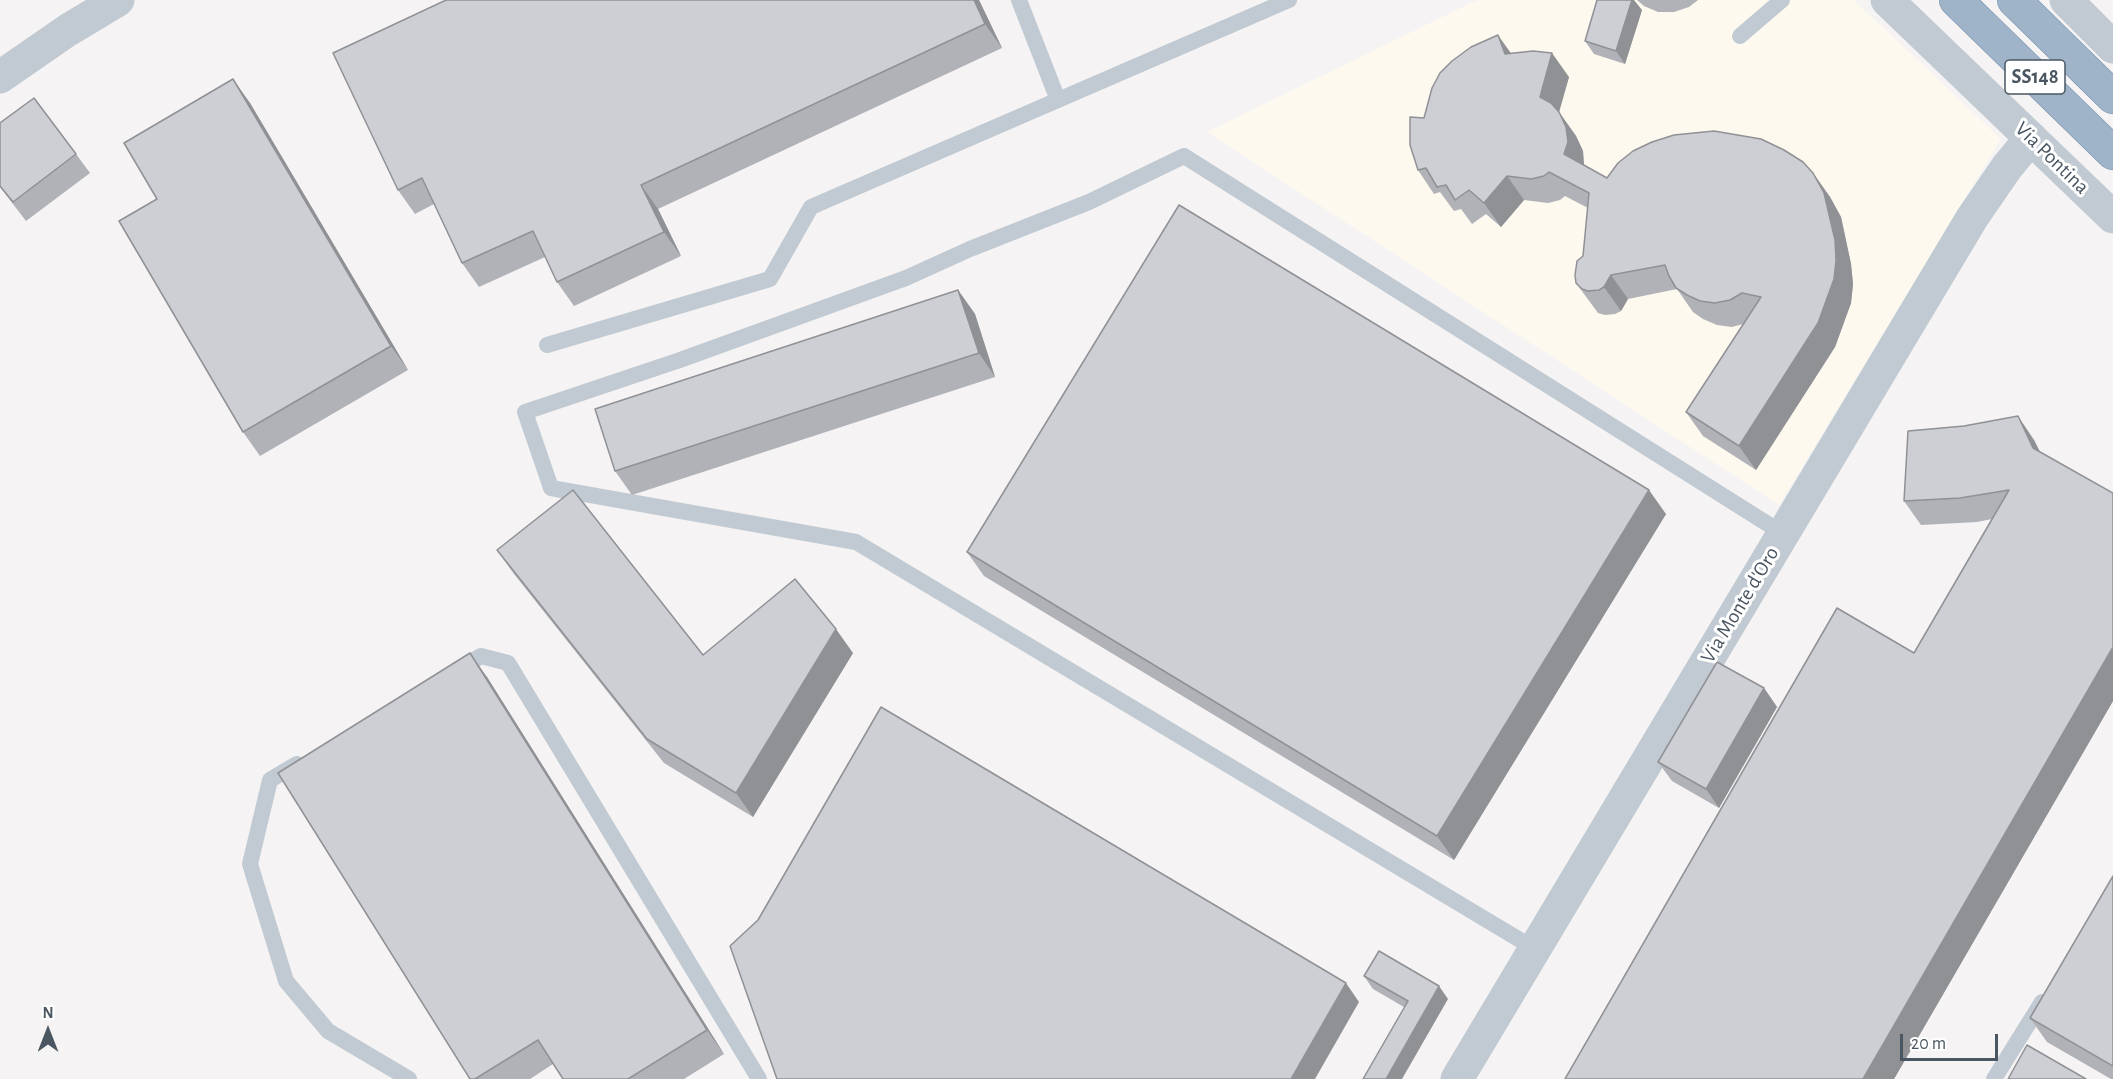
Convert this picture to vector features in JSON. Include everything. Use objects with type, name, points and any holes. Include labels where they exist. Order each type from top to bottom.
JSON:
[{"type":"highway","name":"SS148","points":[[1956,0],[2113,153]]},
{"type":"highway","name":"SS148","points":[[2014,0],[2113,97]]},
{"type":"street","points":[[0,77],[68,30],[118,0]]},
{"type":"street","name":"Via Pontina","points":[[1887,0],[2113,217]]},
{"type":"street","points":[[2066,0],[2113,47]]},
{"type":"street","name":"Via Monte d'Oro","points":[[1457,1079],[1972,218],[2007,167],[2031,138]]},
{"type":"lane","points":[[1019,0],[1058,100]]},
{"type":"lane","points":[[547,345],[770,279],[811,207],[1289,0]]},
{"type":"lane","points":[[1740,36],[1782,0]]},
{"type":"lane","points":[[1535,949],[856,542],[550,488],[525,412],[680,360],[906,278],[970,249],[1089,202],[1184,156],[1782,533]]},
{"type":"lane","points":[[441,679],[481,656],[508,663],[759,1079]]},
{"type":"lane","points":[[310,756],[270,780],[250,864],[253,874],[286,981],[328,1031],[409,1079]]},
{"type":"lane","points":[[1994,1079],[2050,989]]},
{"type":"shaded area","points":[[1477,0],[1854,0],[2001,139],[1779,505],[1207,132]]},
{"type":"building","points":[[446,0],[974,0],[985,24],[641,185],[664,232],[557,282],[533,231],[462,263],[422,178],[398,190],[333,53]]},
{"type":"building","points":[[1597,0],[1632,0],[1616,51],[1585,41]]},
{"type":"building","points":[[1498,35],[1505,54],[1533,51],[1552,53],[1540,97],[1551,103],[1559,112],[1566,127],[1568,142],[1564,154],[1607,178],[1618,163],[1633,151],[1652,142],[1674,135],[1714,131],[1761,139],[1803,162],[1813,173],[1824,193],[1835,240],[1834,279],[1818,323],[1739,446],[1686,412],[1761,297],[1742,293],[1730,300],[1715,303],[1700,301],[1676,288],[1665,265],[1611,275],[1604,287],[1599,290],[1582,289],[1576,283],[1575,275],[1577,261],[1583,256],[1589,193],[1549,172],[1544,176],[1531,179],[1507,176],[1484,203],[1469,190],[1455,200],[1446,185],[1437,187],[1426,168],[1418,170],[1410,145],[1410,117],[1424,118],[1432,88],[1440,73],[1452,61],[1471,47]]},
{"type":"building","points":[[233,79],[391,346],[243,432],[119,221],[157,199],[124,143]]},
{"type":"building","points":[[34,98],[76,154],[13,202],[0,186],[0,123]]},
{"type":"building","points":[[1179,205],[1649,490],[1437,836],[967,552]]},
{"type":"building","points":[[958,290],[979,353],[615,471],[595,409]]},
{"type":"building","points":[[2018,416],[2033,448],[2113,493],[2113,647],[1863,1079],[1565,1079],[1837,608],[1914,653],[2009,490],[1960,498],[1904,501],[1908,431],[1964,426]]},
{"type":"building","points":[[573,490],[703,655],[795,579],[836,629],[736,793],[647,739],[497,550]]},
{"type":"building","points":[[470,653],[707,1030],[628,1079],[563,1079],[538,1040],[475,1079],[470,1079],[278,773]]},
{"type":"building","points":[[1717,662],[1764,688],[1706,789],[1658,762]]},
{"type":"building","points":[[881,707],[1346,983],[1291,1079],[777,1079],[730,946],[758,920]]},
{"type":"building","points":[[2113,876],[2113,1066],[2030,1018]]},
{"type":"building","points":[[1379,951],[1439,986],[1386,1079],[1363,1079],[1408,1001],[1364,976]]},
{"type":"building","points":[[2027,1045],[2086,1079],[2008,1079]]}]
